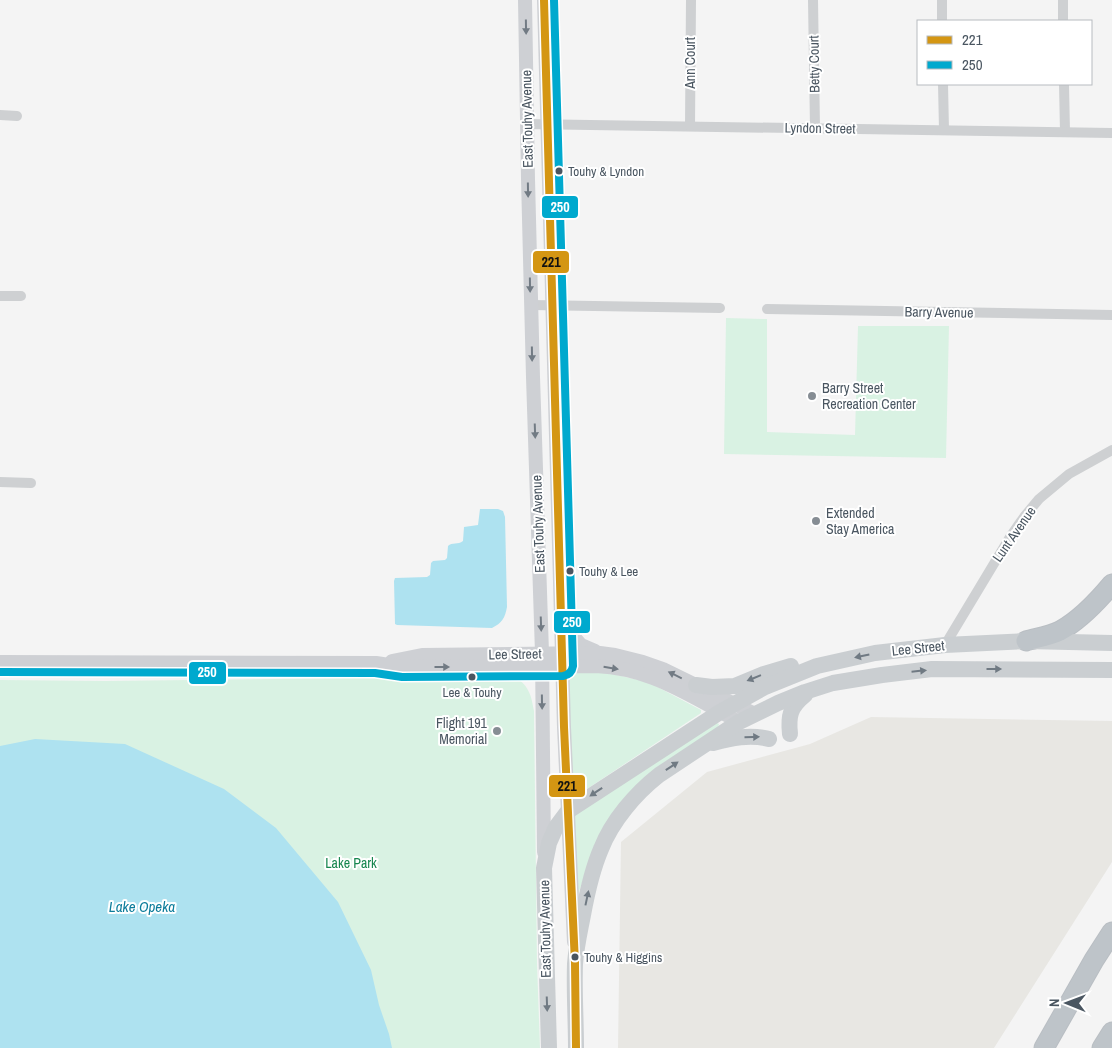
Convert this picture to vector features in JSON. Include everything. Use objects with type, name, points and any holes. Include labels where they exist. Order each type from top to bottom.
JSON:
[{"type":"highway","points":[[1026,641],[1066,627],[1090,608],[1112,584]]},
{"type":"highway","points":[[1044,1048],[1112,932]]},
{"type":"highway","points":[[1102,1048],[1112,1032]]},
{"type":"main road","name":"East Touhy Avenue","points":[[525,0],[531,305],[542,660],[548,1048]]},
{"type":"main road","name":"East Touhy Avenue","points":[[544,0],[563,660],[575,963],[576,1048]]},
{"type":"main road","points":[[562,623],[581,645],[600,653]]},
{"type":"main road","name":"Lee Street","points":[[727,708],[765,687],[817,666],[875,653],[945,645],[1026,641],[1112,643]]},
{"type":"main road","name":"Lee Street","points":[[563,660],[600,653],[644,662],[696,685],[727,708],[739,722],[778,703],[809,691],[848,680],[932,669],[1112,670]]},
{"type":"main road","name":"Lee Street","points":[[0,662],[376,663],[422,655],[563,660],[612,667],[652,677],[727,708],[755,714]]},
{"type":"main road","points":[[696,685],[712,687],[735,686],[799,663],[817,666]]},
{"type":"main road","points":[[790,734],[791,710],[809,691]]},
{"type":"main road","points":[[544,868],[549,843],[556,827],[568,811],[727,708]]},
{"type":"main road","points":[[575,963],[590,882],[601,847],[610,830],[647,785],[701,746],[739,722]]},
{"type":"main road","points":[[701,746],[732,738],[760,736],[769,739]]},
{"type":"street","name":"Ann Court","points":[[690,126],[691,0]]},
{"type":"street","name":"Betty Court","points":[[813,0],[815,128]]},
{"type":"street","points":[[942,0],[942,20]]},
{"type":"street","points":[[1063,0],[1063,20]]},
{"type":"street","points":[[943,85],[944,130]]},
{"type":"street","points":[[1064,85],[1065,132]]},
{"type":"street","points":[[0,116],[18,116]]},
{"type":"street","name":"Lyndon Street","points":[[527,124],[1112,133]]},
{"type":"street","points":[[0,296],[21,296]]},
{"type":"street","points":[[531,305],[720,308]]},
{"type":"street","name":"Barry Avenue","points":[[767,309],[1112,315]]},
{"type":"street","name":"Lunt Avenue","points":[[945,645],[1010,537],[1039,499],[1069,474],[1112,450]]},
{"type":"street","points":[[0,482],[32,483]]},
{"type":"shaded area","points":[[871,717],[1112,721],[1112,862],[994,1048],[618,1048],[621,842],[707,772],[810,744]]},
{"type":"green space","points":[[726,318],[767,319],[767,432],[855,435],[858,326],[949,326],[946,458],[724,454]]},
{"type":"green space","points":[[603,672],[648,682],[701,710],[701,713],[575,797],[572,795],[569,673]]},
{"type":"green space","name":"Lake Park","points":[[514,676],[523,683],[528,691],[534,711],[540,1048],[0,1048],[0,680],[105,681]]},
{"type":"green space","points":[[717,723],[719,724],[718,728],[654,769],[585,873],[578,895],[574,814]]},
{"type":"water","points":[[480,509],[498,509],[503,511],[505,517],[507,607],[502,620],[492,628],[395,624],[395,578],[427,577],[430,575],[431,563],[433,561],[445,560],[447,558],[448,546],[463,541],[464,527],[478,525]]},
{"type":"water","name":"Lake Opeka","points":[[35,739],[125,744],[224,789],[276,828],[338,902],[371,970],[392,1048],[0,1048],[0,746]]},
{"type":"transit line","name":"221","points":[[544,0],[564,727],[575,963],[576,1048]]},
{"type":"transit line","name":"250","points":[[0,672],[375,673],[402,677],[563,676],[571,672],[573,666],[554,0]]},
{"type":"place","name":"Touhy & Lyndon","points":[[559,171]]},
{"type":"place","name":"Barry Street Recreation Center","points":[[812,396]]},
{"type":"place","name":"Extended Stay America","points":[[816,521]]},
{"type":"place","name":"Touhy & Lee","points":[[570,571]]},
{"type":"place","name":"Lee & Touhy","points":[[472,677]]},
{"type":"place","name":"Flight 191 Memorial","points":[[497,731]]},
{"type":"place","name":"Touhy & Higgins","points":[[575,957]]}]
